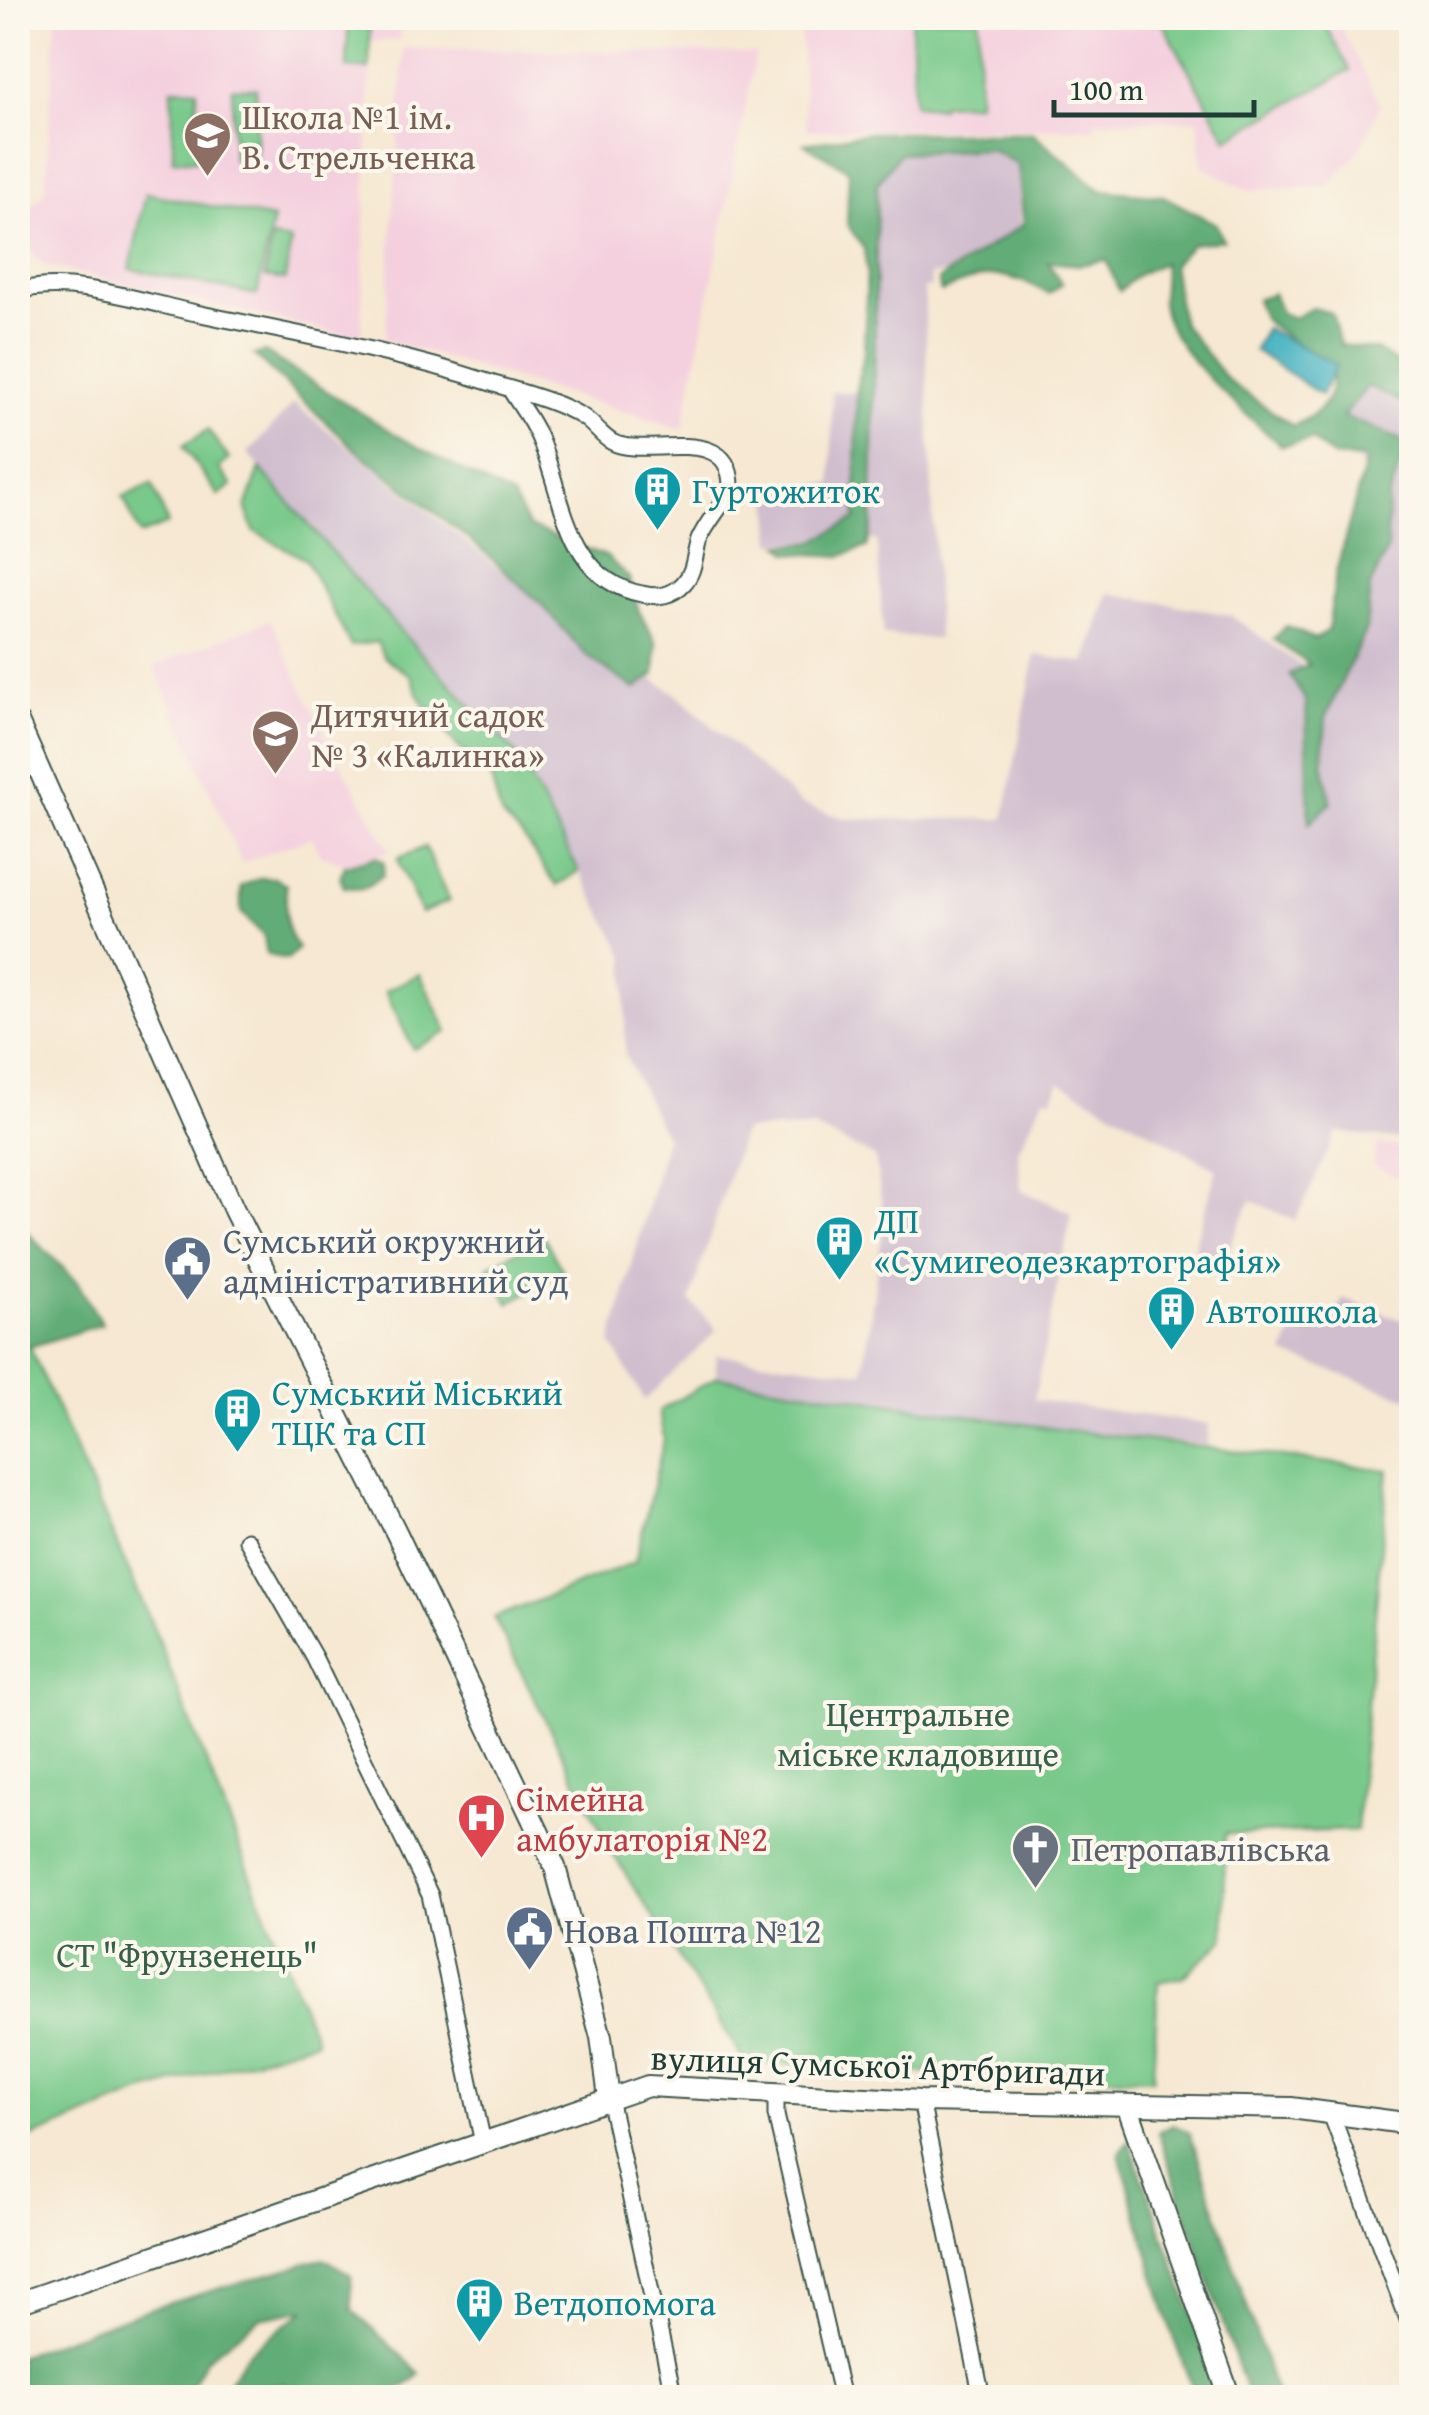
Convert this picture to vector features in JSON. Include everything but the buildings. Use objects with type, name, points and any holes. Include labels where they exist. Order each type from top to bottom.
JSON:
[{"type":"main road","points":[[18,722],[234,1210],[397,1534],[554,1866],[601,2037],[610,2098]]},
{"type":"main road","name":"вулиця Сумської Артбригади","points":[[18,2302],[648,2086],[921,2102],[1330,2111],[1412,2124]]},
{"type":"main road","points":[[1127,2105],[1230,2398]]},
{"type":"street","points":[[18,291],[84,290],[270,325],[426,362],[510,389],[584,417],[613,444],[712,452],[722,462],[732,487],[701,536],[692,574],[682,586],[659,598],[632,592],[609,582],[584,556],[568,531],[538,434],[510,389]]},
{"type":"street","points":[[247,1540],[314,1657],[430,1894],[483,2143]]},
{"type":"street","points":[[776,2095],[776,2116],[842,2398]]},
{"type":"street","points":[[610,2098],[674,2398]]},
{"type":"street","points":[[921,2102],[982,2398]]},
{"type":"street","points":[[1330,2111],[1412,2330]]},
{"type":"shaded area","name":"Школа №1 ім. В. Стрельченка","points":[[56,18],[399,18],[400,40],[371,42],[361,339],[43,265],[18,238],[18,220],[45,192]]},
{"type":"shaded area","points":[[800,18],[1336,18],[1381,105],[1357,154],[1328,186],[1248,190],[1202,167],[1198,120],[1096,121],[1095,128],[806,130]]},
{"type":"shaded area","points":[[404,48],[756,54],[683,429],[385,340]]},
{"type":"shaded area","points":[[1017,145],[1021,232],[962,272],[930,275],[931,287],[924,288],[938,639],[883,635],[877,540],[772,543],[770,486],[832,484],[832,392],[872,392],[871,171],[890,151]]},
{"type":"shaded area","points":[[1362,362],[1411,386],[1411,1141],[1337,1132],[1295,1221],[1251,1200],[1216,1276],[1194,1247],[1217,1169],[1060,1082],[1052,1099],[1045,1096],[1018,1150],[1021,1190],[1072,1213],[1034,1400],[1209,1424],[1207,1445],[1057,1429],[716,1377],[716,1355],[863,1372],[884,1219],[875,1157],[814,1128],[743,1130],[690,1301],[717,1330],[645,1400],[611,1343],[666,1138],[625,1055],[626,957],[518,756],[401,632],[248,453],[294,403],[567,624],[675,693],[801,804],[846,819],[1004,819],[1035,655],[1085,663],[1109,593],[1230,615],[1317,677],[1374,478],[1323,426]]},
{"type":"shaded area","name":"Дитячий садок № 3 «Калинка»","points":[[270,620],[327,739],[390,851],[344,864],[320,854],[312,837],[242,863],[154,666]]},
{"type":"shaded area","points":[[1378,1144],[1411,1148],[1411,1184],[1372,1165]]},
{"type":"shaded area","points":[[1343,1298],[1411,1324],[1411,1399],[1284,1354],[1300,1313],[1331,1324]]},
{"type":"green space","points":[[911,18],[979,18],[978,103],[941,104],[941,108],[914,105]]},
{"type":"green space","points":[[1160,18],[1321,18],[1350,70],[1227,139]]},
{"type":"green space","points":[[348,27],[370,27],[369,69],[347,68]]},
{"type":"green space","points":[[172,88],[197,89],[197,160],[173,160]]},
{"type":"green space","points":[[232,88],[256,88],[256,160],[233,159]]},
{"type":"green space","points":[[869,133],[1033,133],[1100,190],[1163,196],[1216,224],[1223,240],[1192,244],[1172,265],[1182,323],[1228,381],[1293,426],[1324,405],[1331,390],[1332,369],[1264,320],[1256,299],[1273,293],[1281,313],[1294,318],[1312,308],[1332,313],[1340,345],[1376,350],[1411,372],[1411,407],[1368,386],[1343,416],[1402,440],[1403,458],[1388,499],[1387,551],[1370,586],[1366,629],[1326,716],[1323,762],[1331,803],[1309,824],[1306,701],[1289,674],[1309,665],[1273,639],[1286,626],[1315,639],[1328,630],[1336,573],[1366,459],[1334,457],[1312,440],[1281,446],[1230,399],[1177,340],[1167,320],[1162,302],[1163,263],[1140,273],[1119,291],[1106,260],[1079,265],[1048,262],[1062,284],[1049,294],[1019,280],[995,276],[941,292],[938,280],[1024,224],[1018,165],[990,149],[900,153],[877,184],[872,525],[867,547],[841,556],[789,553],[781,545],[811,543],[856,519],[857,384],[864,354],[867,271],[864,249],[847,224],[849,170],[804,144]]},
{"type":"green space","points":[[146,193],[273,219],[257,295],[130,269]]},
{"type":"green space","points":[[272,238],[291,241],[285,280],[265,277]]},
{"type":"green space","points":[[265,352],[401,438],[512,497],[529,527],[606,556],[629,578],[639,611],[657,644],[655,674],[635,689],[587,656],[542,605],[480,548],[356,450],[254,355]]},
{"type":"green space","points":[[208,430],[229,459],[219,468],[232,486],[218,495],[183,446]]},
{"type":"green space","points":[[260,468],[401,632],[518,756],[579,871],[557,886],[523,837],[501,815],[490,774],[456,745],[420,698],[411,676],[384,657],[377,642],[351,646],[306,560],[254,531],[246,508]]},
{"type":"green space","points":[[152,484],[168,524],[140,535],[123,497]]},
{"type":"green space","points":[[425,847],[449,901],[421,913],[397,859]]},
{"type":"green space","points":[[376,857],[384,863],[383,875],[363,889],[344,887],[340,877],[345,866]]},
{"type":"green space","points":[[259,878],[275,878],[286,885],[287,926],[298,948],[288,959],[267,955],[264,936],[241,912],[241,887]]},
{"type":"green space","points":[[420,974],[448,1032],[413,1049],[385,991]]},
{"type":"green space","points":[[18,1223],[77,1282],[102,1324],[30,1347],[18,1343]]},
{"type":"green space","points":[[543,1236],[563,1271],[509,1303],[488,1267]]},
{"type":"green space","name":"СТ \"Фрунзенець\"","points":[[18,1343],[30,1347],[152,1624],[316,2041],[146,2091],[18,2143]]},
{"type":"green space","name":"Центральне міське кладовище","points":[[716,1377],[1057,1429],[1388,1470],[1356,1830],[1225,1834],[1224,1940],[1183,1977],[1158,1982],[1153,2078],[914,2072],[745,2062],[613,1854],[494,1618],[635,1562],[664,1440],[659,1411]]},
{"type":"green space","points":[[1173,2124],[1190,2133],[1277,2397],[1248,2397],[1158,2132]]},
{"type":"green space","points":[[1129,2141],[1223,2397],[1196,2397],[1173,2337],[1119,2153]]},
{"type":"green space","points":[[324,2258],[351,2275],[352,2310],[420,2373],[408,2384],[380,2396],[347,2399],[299,2397],[284,2383],[221,2393],[248,2353],[306,2309],[260,2318],[207,2358],[185,2397],[18,2397],[18,2356],[149,2309]]},
{"type":"water","points":[[1266,328],[1336,365],[1321,395],[1254,350]]},
{"type":"place","name":"Школа №1 ім. В. Стрельченка","points":[[207,178]]},
{"type":"place","name":"Гуртожиток","points":[[657,532]]},
{"type":"place","name":"Дитячий садок № 3 «Калинка»","points":[[276,776]]},
{"type":"place","name":"ДП «Сумигеодезкартографія»","points":[[839,1282]]},
{"type":"place","name":"Сумський окружний адміністративний суд","points":[[188,1302]]},
{"type":"place","name":"Автошкола","points":[[1171,1352]]},
{"type":"place","name":"Сумський Міський ТЦК та СП","points":[[237,1454]]},
{"type":"place","name":"Сімейна амбулаторія №2","points":[[481,1860]]},
{"type":"place","name":"Петропавлівська","points":[[1036,1890]]},
{"type":"place","name":"Нова Пошта №12","points":[[529,1972]]},
{"type":"place","name":"Ветдопомога","points":[[479,2344]]}]
